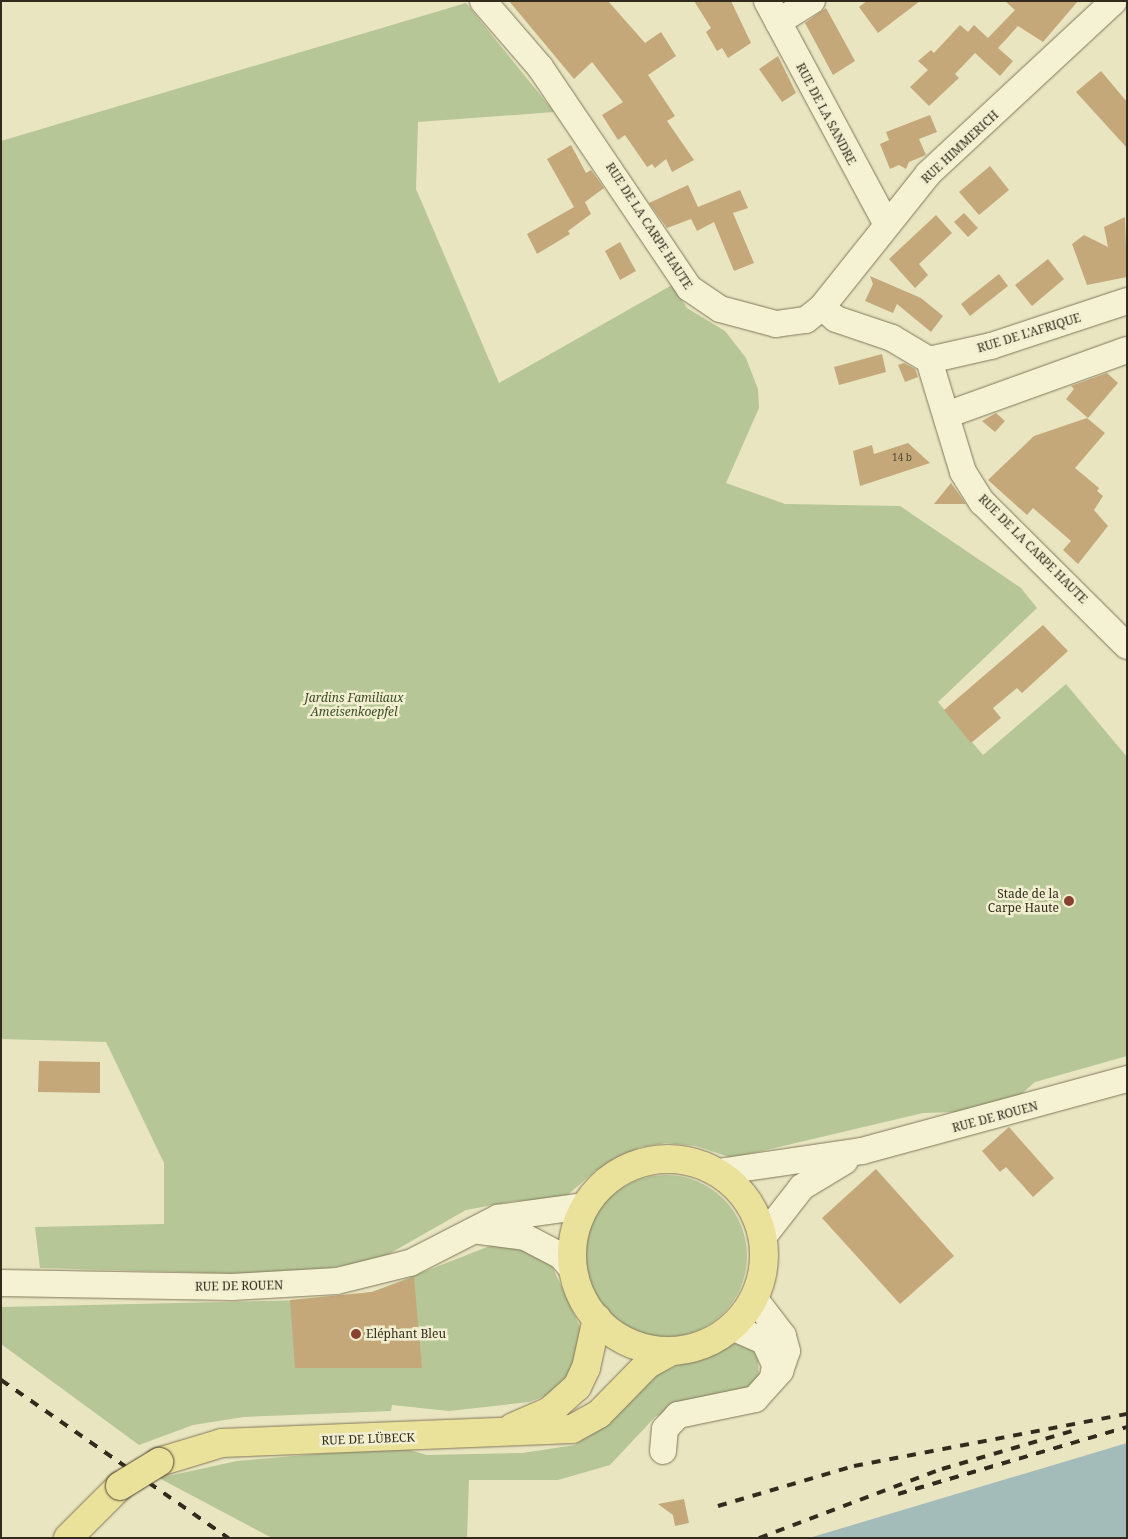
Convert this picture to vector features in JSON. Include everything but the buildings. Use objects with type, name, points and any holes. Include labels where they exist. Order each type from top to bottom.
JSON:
[{"type":"main road","points":[[686,1160],[718,1172],[746,1198],[763,1237],[763,1275],[754,1298],[732,1327],[699,1346],[671,1351],[633,1344],[596,1318],[579,1290],[573,1270],[575,1232],[586,1206],[609,1179],[642,1162],[686,1160]]},
{"type":"main road","points":[[487,1435],[527,1423],[566,1399],[586,1368],[596,1318]]},
{"type":"main road","name":"RUE DE LÜBECK","points":[[68,1538],[120,1486],[159,1462],[222,1443],[487,1435],[572,1429],[599,1414],[648,1364],[671,1351]]},
{"type":"street","name":"RUE DE LA CARPE HAUTE","points":[[483,1],[540,67],[697,296],[738,316],[776,324],[806,320],[822,307]]},
{"type":"street","points":[[772,12],[812,1]]},
{"type":"street","name":"RUE HIMMERICH","points":[[822,307],[928,174],[1114,1]]},
{"type":"street","name":"RUE DE LA SANDRE","points":[[772,12],[887,225]]},
{"type":"street","name":"RUE DE L'AFRIQUE","points":[[929,360],[991,346],[1127,301]]},
{"type":"street","points":[[822,307],[836,319],[892,338],[929,360]]},
{"type":"street","points":[[949,414],[1127,350]]},
{"type":"street","name":"RUE DE LA CARPE HAUTE","points":[[929,360],[949,414],[963,472],[982,502],[1127,646]]},
{"type":"street","name":"RUE DE ROUEN","points":[[718,1172],[862,1151],[1127,1079]]},
{"type":"street","name":"RUE DE ROUEN","points":[[763,1237],[802,1187],[862,1151]]},
{"type":"street","name":"RUE DE ROUEN","points":[[1,1283],[232,1287],[337,1281],[403,1265],[498,1218],[586,1206]]},
{"type":"street","points":[[467,1232],[525,1237],[561,1256],[573,1270]]},
{"type":"street","points":[[663,1451],[665,1429],[678,1415],[755,1399],[772,1383],[787,1351],[776,1325],[754,1298]]},
{"type":"street","points":[[732,1327],[768,1346],[775,1365],[772,1383]]},
{"type":"green space","name":"Jardins Familiaux Ameisenkoepfel","points":[[466,3],[554,112],[418,122],[416,189],[499,383],[672,285],[687,308],[725,331],[746,358],[758,389],[759,408],[726,483],[785,504],[900,506],[1021,588],[1037,608],[938,702],[983,755],[1066,684],[1127,757],[1127,1056],[1035,1082],[1019,1096],[959,1112],[923,1113],[732,1158],[696,1146],[666,1143],[640,1147],[595,1171],[563,1199],[514,1201],[466,1210],[387,1255],[348,1265],[283,1275],[40,1268],[35,1227],[164,1224],[164,1163],[106,1042],[1,1039],[1,141]]},
{"type":"green space","points":[[674,1175],[690,1178],[704,1184],[724,1198],[734,1211],[744,1232],[747,1256],[744,1280],[734,1301],[724,1314],[711,1324],[690,1334],[658,1337],[642,1334],[628,1328],[614,1319],[603,1308],[588,1280],[585,1248],[588,1232],[594,1218],[603,1204],[614,1193],[642,1178]]},
{"type":"green space","points":[[500,1242],[533,1250],[551,1264],[581,1329],[574,1374],[558,1391],[529,1402],[449,1411],[392,1405],[391,1411],[244,1417],[193,1425],[139,1445],[1,1344],[1,1307],[313,1300],[372,1292]]},
{"type":"green space","points":[[739,1341],[751,1345],[758,1357],[759,1378],[752,1392],[678,1406],[655,1417],[610,1465],[558,1480],[469,1480],[467,1538],[272,1538],[159,1478],[237,1461],[328,1453],[406,1449],[427,1455],[522,1453],[575,1445],[617,1412],[646,1378]]},
{"type":"water","points":[[1127,1443],[1127,1538],[809,1538]]},
{"type":"railway","points":[[1,1380],[228,1538]]},
{"type":"railway","points":[[718,1506],[854,1466],[1127,1414]]},
{"type":"railway","points":[[898,1494],[1127,1427]]},
{"type":"railway","points":[[759,1538],[942,1469],[1072,1431]]},
{"type":"place","name":"Stade de la Carpe Haute","points":[[1069,901]]},
{"type":"place","name":"Eléphant Bleu","points":[[356,1334]]}]
